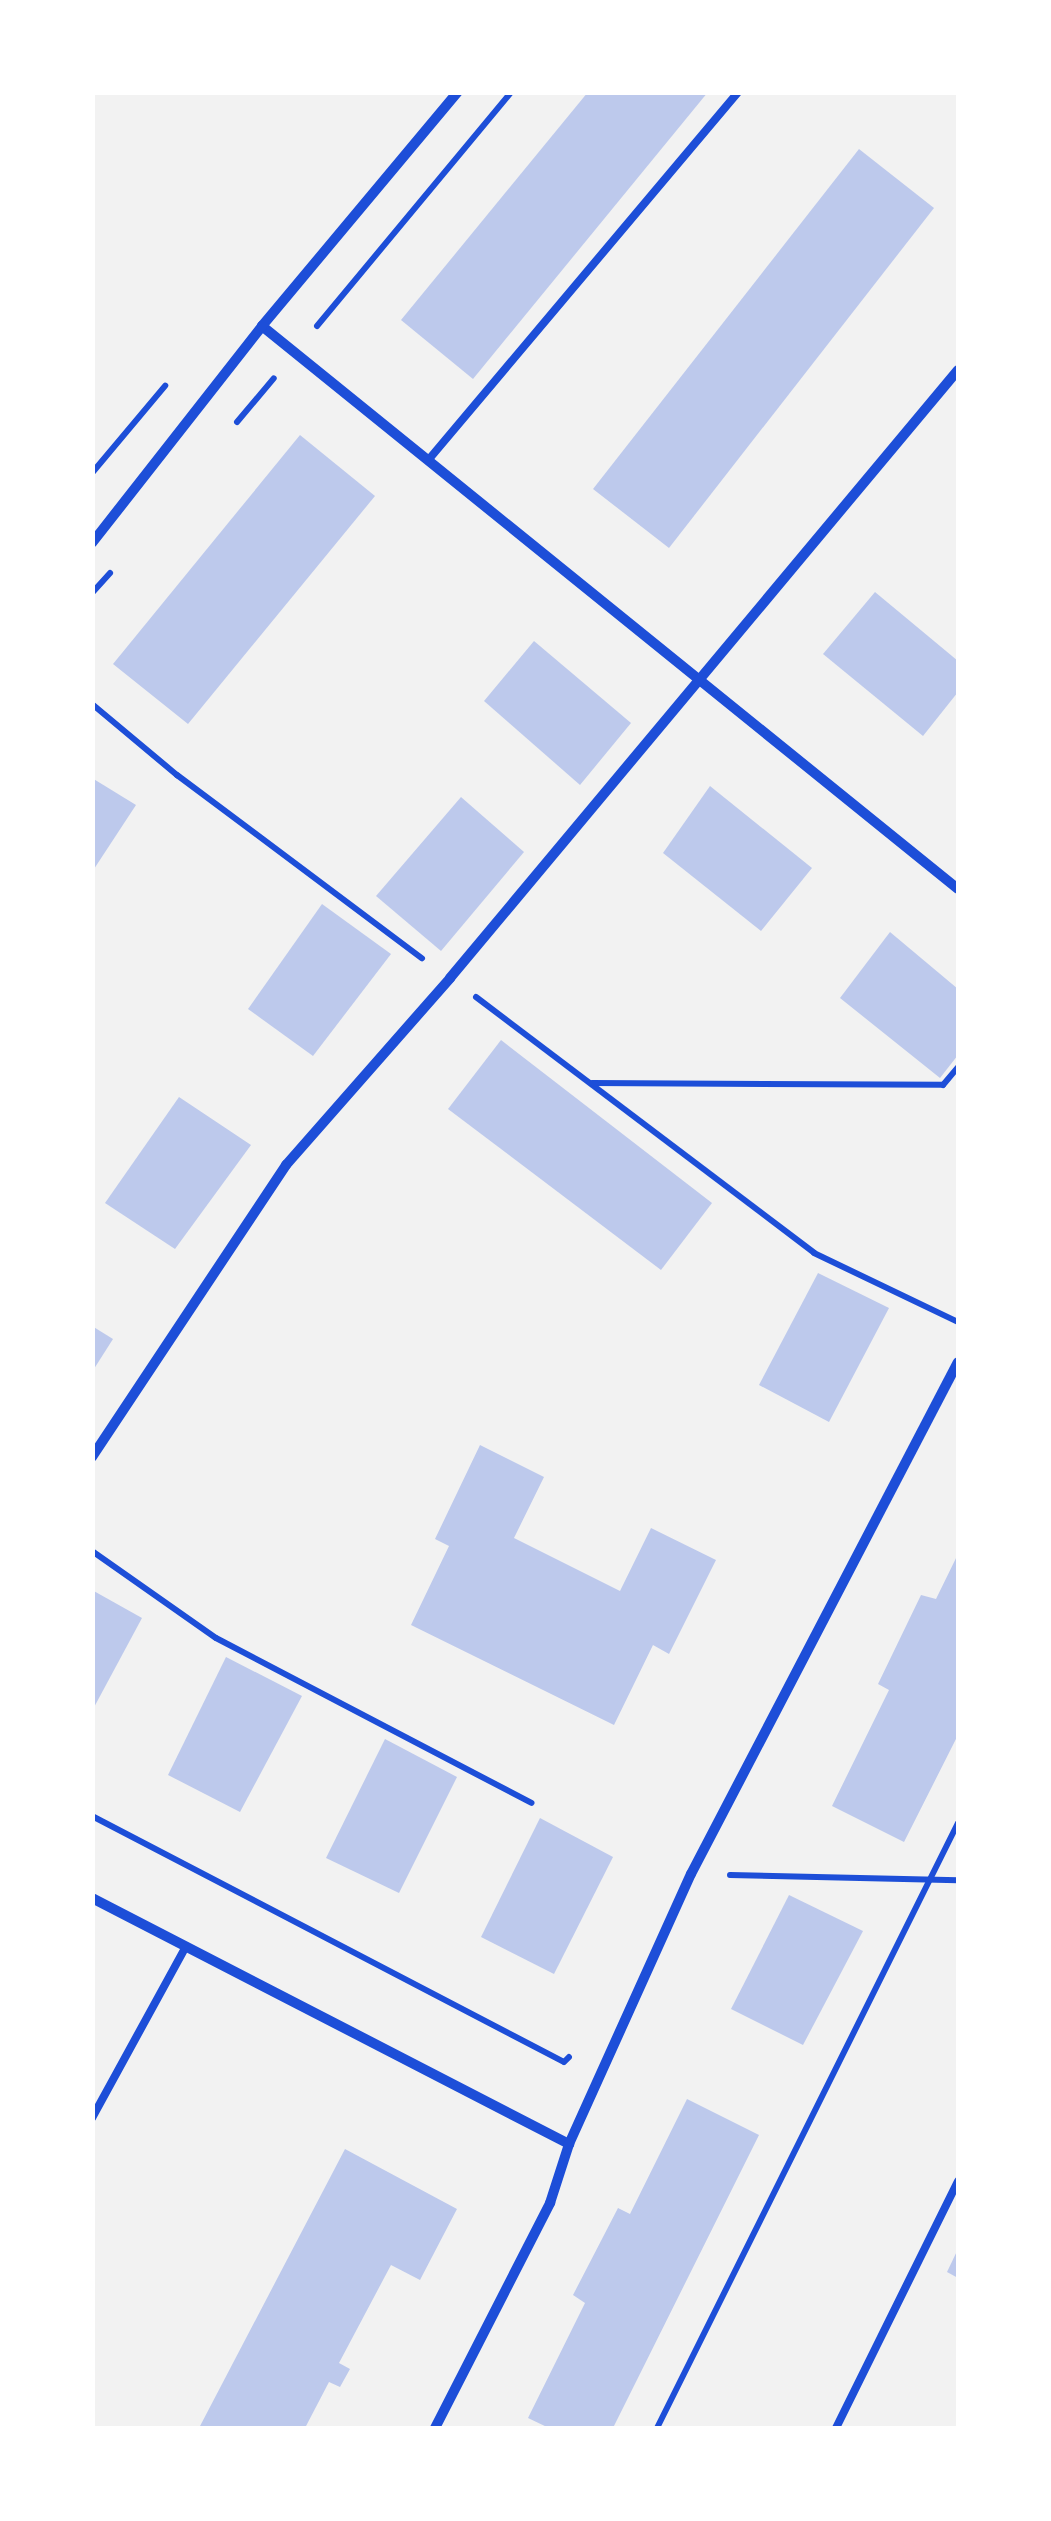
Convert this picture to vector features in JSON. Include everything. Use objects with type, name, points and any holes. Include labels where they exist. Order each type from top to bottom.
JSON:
[{"type":"street","points":[[92,543],[262,326],[458,92]]},
{"type":"street","points":[[262,326],[430,458],[958,889]]},
{"type":"street","points":[[92,1457],[286,1166],[450,978],[958,370]]},
{"type":"street","points":[[435,2428],[550,2203],[569,2144],[690,1874],[958,1362]]},
{"type":"street","points":[[92,1898],[569,2144]]},
{"type":"lane","points":[[430,458],[738,92]]},
{"type":"lane","points":[[92,2118],[186,1946]]},
{"type":"lane","points":[[836,2428],[958,2182]]},
{"type":"path","points":[[92,704],[297,867],[814,1252],[958,1322]]},
{"type":"path","points":[[591,1083],[943,1085],[958,1067]]},
{"type":"path","points":[[92,1551],[216,1638],[531,1804]]},
{"type":"path","points":[[92,1816],[564,2062],[574,2051]]},
{"type":"path","points":[[657,2428],[958,1823]]},
{"type":"path","points":[[690,1874],[958,1880]]},
{"type":"building","points":[[588,92],[708,92],[473,379],[401,320]]},
{"type":"building","points":[[859,149],[934,208],[669,548],[593,489]]},
{"type":"building","points":[[300,435],[375,496],[188,724],[113,664]]},
{"type":"building","points":[[875,592],[958,661],[958,692],[923,736],[823,654]]},
{"type":"building","points":[[534,641],[631,723],[580,785],[484,701]]},
{"type":"building","points":[[92,778],[136,805],[92,872]]},
{"type":"building","points":[[710,786],[812,868],[761,931],[663,853]]},
{"type":"building","points":[[461,797],[524,852],[441,951],[376,896]]},
{"type":"building","points":[[322,904],[391,954],[313,1056],[248,1009]]},
{"type":"building","points":[[890,932],[958,989],[958,1055],[940,1078],[840,998]]},
{"type":"building","points":[[501,1040],[712,1203],[661,1270],[448,1109]]},
{"type":"building","points":[[179,1097],[251,1145],[175,1249],[105,1203]]},
{"type":"building","points":[[818,1273],[889,1308],[829,1422],[759,1385]]},
{"type":"building","points":[[92,1326],[113,1339],[92,1372]]},
{"type":"building","points":[[480,1445],[544,1477],[514,1538],[620,1591],[651,1528],[716,1560],[669,1654],[653,1645],[614,1725],[411,1625],[449,1546],[435,1539]]},
{"type":"building","points":[[958,1554],[958,1735],[904,1842],[832,1806],[889,1690],[878,1684],[921,1595],[936,1599]]},
{"type":"building","points":[[92,1590],[142,1618],[92,1711]]},
{"type":"building","points":[[226,1657],[302,1696],[240,1812],[168,1775]]},
{"type":"building","points":[[385,1739],[457,1777],[399,1893],[326,1858]]},
{"type":"building","points":[[540,1818],[613,1857],[554,1974],[481,1937]]},
{"type":"building","points":[[789,1895],[863,1931],[803,2045],[731,2009]]},
{"type":"building","points":[[687,2099],[759,2135],[613,2428],[549,2428],[528,2418],[585,2303],[573,2295],[618,2208],[630,2214]]},
{"type":"building","points":[[345,2149],[457,2209],[420,2280],[391,2265],[339,2363],[350,2369],[340,2387],[329,2382],[305,2428],[199,2428]]},
{"type":"building","points":[[958,2249],[958,2278],[947,2272]]}]
